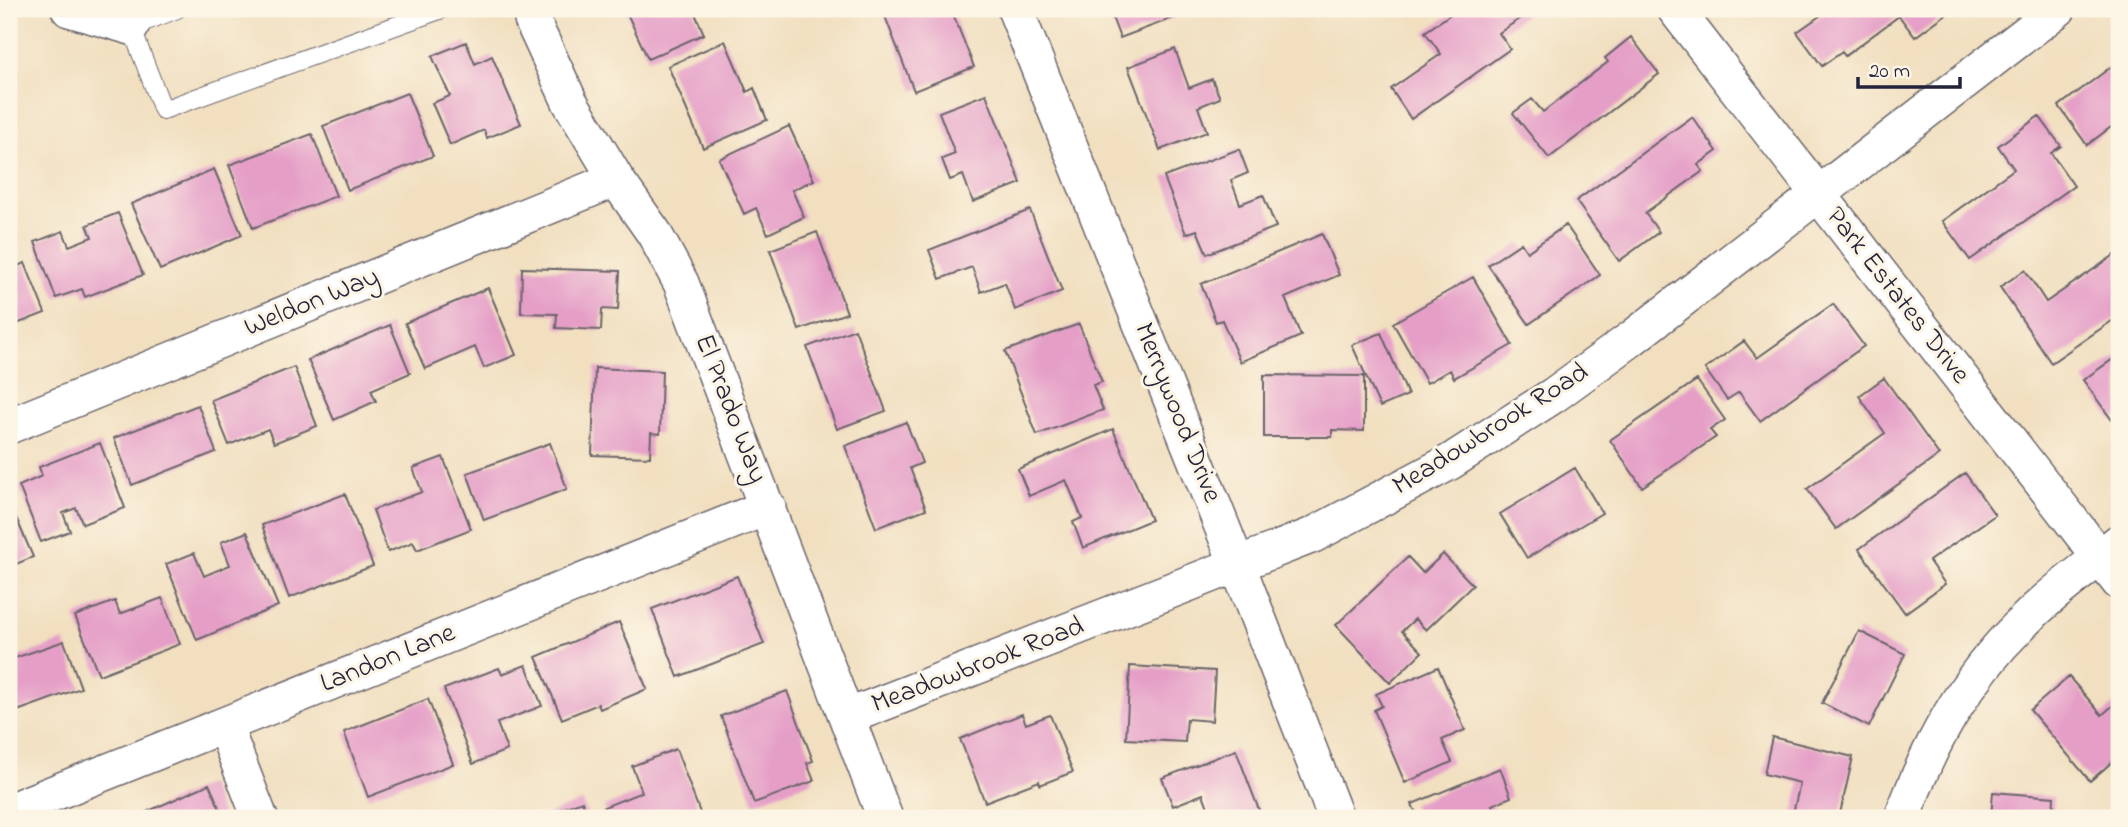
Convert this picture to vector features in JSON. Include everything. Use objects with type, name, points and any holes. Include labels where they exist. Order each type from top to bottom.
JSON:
[{"type":"street","points":[[69,9],[131,27]]},
{"type":"street","name":"Merrywood Drive","points":[[1015,9],[1336,818]]},
{"type":"street","name":"Park Estates Drive","points":[[1675,9],[1818,194],[2113,561]]},
{"type":"street","name":"Meadowbrook Road","points":[[847,717],[1313,535],[1473,447],[1554,395],[1609,355],[2058,9]]},
{"type":"street","name":"El Prado Way","points":[[532,20],[570,102],[616,179],[654,233],[681,283],[885,818]]},
{"type":"street","name":"Weldon Way","points":[[9,426],[616,179]]},
{"type":"street","name":"Landon Lane","points":[[9,811],[768,507]]},
{"type":"street","points":[[1902,818],[1920,770],[1943,725],[1971,682],[2021,624],[2113,561]]},
{"type":"street","points":[[224,724],[260,818]]},
{"type":"lane","points":[[177,9],[131,27],[163,110],[442,9]]},
{"type":"building","points":[[625,9],[693,9],[704,34],[648,59]]},
{"type":"building","points":[[951,9],[974,67],[914,91],[883,11]]},
{"type":"building","points":[[1099,9],[1173,9],[1176,17],[1120,38],[1110,12],[1101,16]]},
{"type":"building","points":[[1458,9],[1534,9],[1499,33],[1510,49],[1411,119],[1391,89],[1441,54],[1425,32]]},
{"type":"building","points":[[1830,9],[1953,9],[1915,37],[1899,16],[1845,56],[1842,52],[1822,66],[1797,32]]},
{"type":"building","points":[[1631,37],[1659,74],[1549,158],[1513,113],[1532,99],[1543,112],[1608,62],[1605,58]]},
{"type":"building","points":[[725,41],[747,92],[754,88],[767,120],[703,148],[668,66]]},
{"type":"building","points":[[466,42],[475,64],[492,56],[521,124],[487,138],[484,130],[450,145],[432,103],[450,96],[432,56]]},
{"type":"building","points":[[1175,49],[1189,88],[1212,79],[1220,98],[1198,107],[1207,132],[1160,150],[1128,67]]},
{"type":"building","points":[[2119,61],[2119,121],[2087,145],[2059,106]]},
{"type":"building","points":[[407,93],[433,156],[348,190],[323,126]]},
{"type":"building","points":[[986,94],[1021,183],[973,202],[963,175],[950,180],[942,159],[955,154],[939,112]]},
{"type":"building","points":[[2039,116],[2061,146],[2051,153],[2074,186],[1970,260],[1942,221],[2014,169],[1998,146]]},
{"type":"building","points":[[1692,117],[1717,151],[1698,165],[1703,171],[1645,213],[1659,232],[1619,261],[1576,201]]},
{"type":"building","points":[[789,126],[814,180],[792,190],[804,217],[768,234],[756,208],[744,214],[719,159]]},
{"type":"building","points":[[312,134],[336,196],[253,228],[229,165]]},
{"type":"building","points":[[1239,149],[1248,173],[1231,180],[1240,204],[1263,195],[1276,227],[1207,254],[1197,230],[1186,234],[1164,177]]},
{"type":"building","points":[[214,169],[242,235],[160,270],[131,204]]},
{"type":"building","points":[[1030,210],[1062,291],[1015,310],[1005,283],[981,292],[972,267],[940,279],[929,250]]},
{"type":"building","points":[[118,213],[143,275],[85,297],[82,289],[56,298],[35,242],[63,231],[69,246],[92,237],[87,225]]},
{"type":"building","points":[[1566,225],[1600,275],[1529,324],[1488,265],[1521,243],[1527,252]]},
{"type":"building","points":[[817,232],[847,313],[799,330],[770,250]]},
{"type":"building","points":[[1322,234],[1339,275],[1285,298],[1301,336],[1240,362],[1222,320],[1216,322],[1201,284]]},
{"type":"building","points":[[2119,252],[2119,316],[2051,363],[2000,287],[2025,270],[2046,302]]},
{"type":"building","points":[[25,263],[45,313],[9,327],[9,269]]},
{"type":"building","points":[[522,268],[620,271],[618,310],[602,309],[601,330],[556,328],[557,314],[521,313]]},
{"type":"building","points":[[1473,277],[1512,345],[1454,378],[1450,370],[1427,383],[1393,323]]},
{"type":"building","points":[[488,288],[516,355],[484,368],[475,347],[425,369],[405,323]]},
{"type":"building","points":[[1833,304],[1864,346],[1760,421],[1739,392],[1727,400],[1705,369],[1744,341],[1757,358]]},
{"type":"building","points":[[1079,324],[1102,382],[1093,385],[1103,410],[1037,435],[1005,351]]},
{"type":"building","points":[[390,325],[410,373],[371,390],[376,401],[334,420],[308,360]]},
{"type":"building","points":[[855,329],[886,411],[837,429],[807,347]]},
{"type":"building","points":[[1381,333],[1408,395],[1380,407],[1352,345]]},
{"type":"building","points":[[2119,355],[2119,415],[2112,420],[2083,380]]},
{"type":"building","points":[[294,367],[317,426],[274,443],[268,429],[229,445],[211,400]]},
{"type":"building","points":[[595,368],[662,371],[660,434],[651,433],[650,457],[592,455]]},
{"type":"building","points":[[1264,375],[1364,376],[1364,431],[1332,430],[1332,437],[1264,437]]},
{"type":"building","points":[[1884,378],[1939,455],[1836,529],[1807,489],[1885,433],[1859,396]]},
{"type":"building","points":[[1697,380],[1725,420],[1710,430],[1716,437],[1642,487],[1610,440]]},
{"type":"building","points":[[198,405],[216,452],[132,485],[114,438]]},
{"type":"building","points":[[906,422],[922,463],[910,468],[926,509],[876,528],[845,446]]},
{"type":"building","points":[[1113,429],[1151,520],[1083,548],[1073,522],[1082,518],[1066,480],[1029,496],[1018,469]]},
{"type":"building","points":[[100,443],[125,508],[83,524],[76,508],[63,513],[70,531],[41,542],[19,486],[42,476],[39,467]]},
{"type":"building","points":[[550,443],[567,489],[484,520],[467,473]]},
{"type":"building","points":[[443,457],[471,529],[417,550],[413,542],[388,552],[373,510],[422,492],[413,468]]},
{"type":"building","points":[[1575,468],[1602,513],[1527,558],[1500,514]]},
{"type":"building","points":[[1965,473],[1995,515],[1929,561],[1945,584],[1905,613],[1859,549]]},
{"type":"building","points":[[345,494],[373,566],[289,598],[262,525]]},
{"type":"building","points":[[9,501],[33,557],[9,567]]},
{"type":"building","points":[[247,532],[278,606],[197,640],[166,564],[194,553],[204,576],[230,565],[221,542]]},
{"type":"building","points":[[1443,554],[1473,585],[1426,630],[1415,619],[1402,631],[1422,652],[1390,683],[1336,625],[1408,557],[1423,573]]},
{"type":"building","points":[[737,576],[764,644],[678,677],[652,609]]},
{"type":"building","points":[[162,598],[180,644],[99,675],[75,616],[115,601],[120,614]]},
{"type":"building","points":[[619,622],[647,689],[600,709],[598,704],[562,719],[536,657]]},
{"type":"building","points":[[1859,631],[1905,654],[1869,727],[1822,703]]},
{"type":"building","points":[[64,641],[81,688],[9,714],[9,660]]},
{"type":"building","points":[[526,665],[542,706],[497,723],[507,750],[473,764],[444,689],[499,668],[502,674]]},
{"type":"building","points":[[1130,666],[1215,671],[1212,721],[1187,719],[1185,742],[1126,739]]},
{"type":"building","points":[[1438,667],[1465,730],[1442,740],[1452,762],[1405,783],[1374,710],[1382,706],[1376,694]]},
{"type":"building","points":[[2069,677],[2102,715],[2119,700],[2119,756],[2090,781],[2030,710]]},
{"type":"building","points":[[787,691],[813,761],[807,763],[814,781],[754,803],[721,716]]},
{"type":"building","points":[[428,699],[453,764],[368,797],[344,732]]},
{"type":"building","points":[[1022,714],[1026,724],[1050,715],[1073,772],[1040,785],[1039,781],[985,802],[960,739]]},
{"type":"building","points":[[1772,737],[1853,757],[1839,818],[1792,818],[1800,783],[1764,774]]},
{"type":"building","points":[[676,749],[702,818],[608,818],[604,807],[642,792],[632,766]]},
{"type":"building","points":[[1236,750],[1262,818],[1212,818],[1203,794],[1173,806],[1162,778]]},
{"type":"building","points":[[1500,768],[1511,797],[1492,805],[1498,818],[1418,818],[1412,804]]},
{"type":"building","points":[[209,784],[224,818],[133,818]]},
{"type":"building","points":[[1993,792],[2054,797],[2053,818],[1991,818]]},
{"type":"building","points":[[582,801],[589,818],[538,818]]}]
